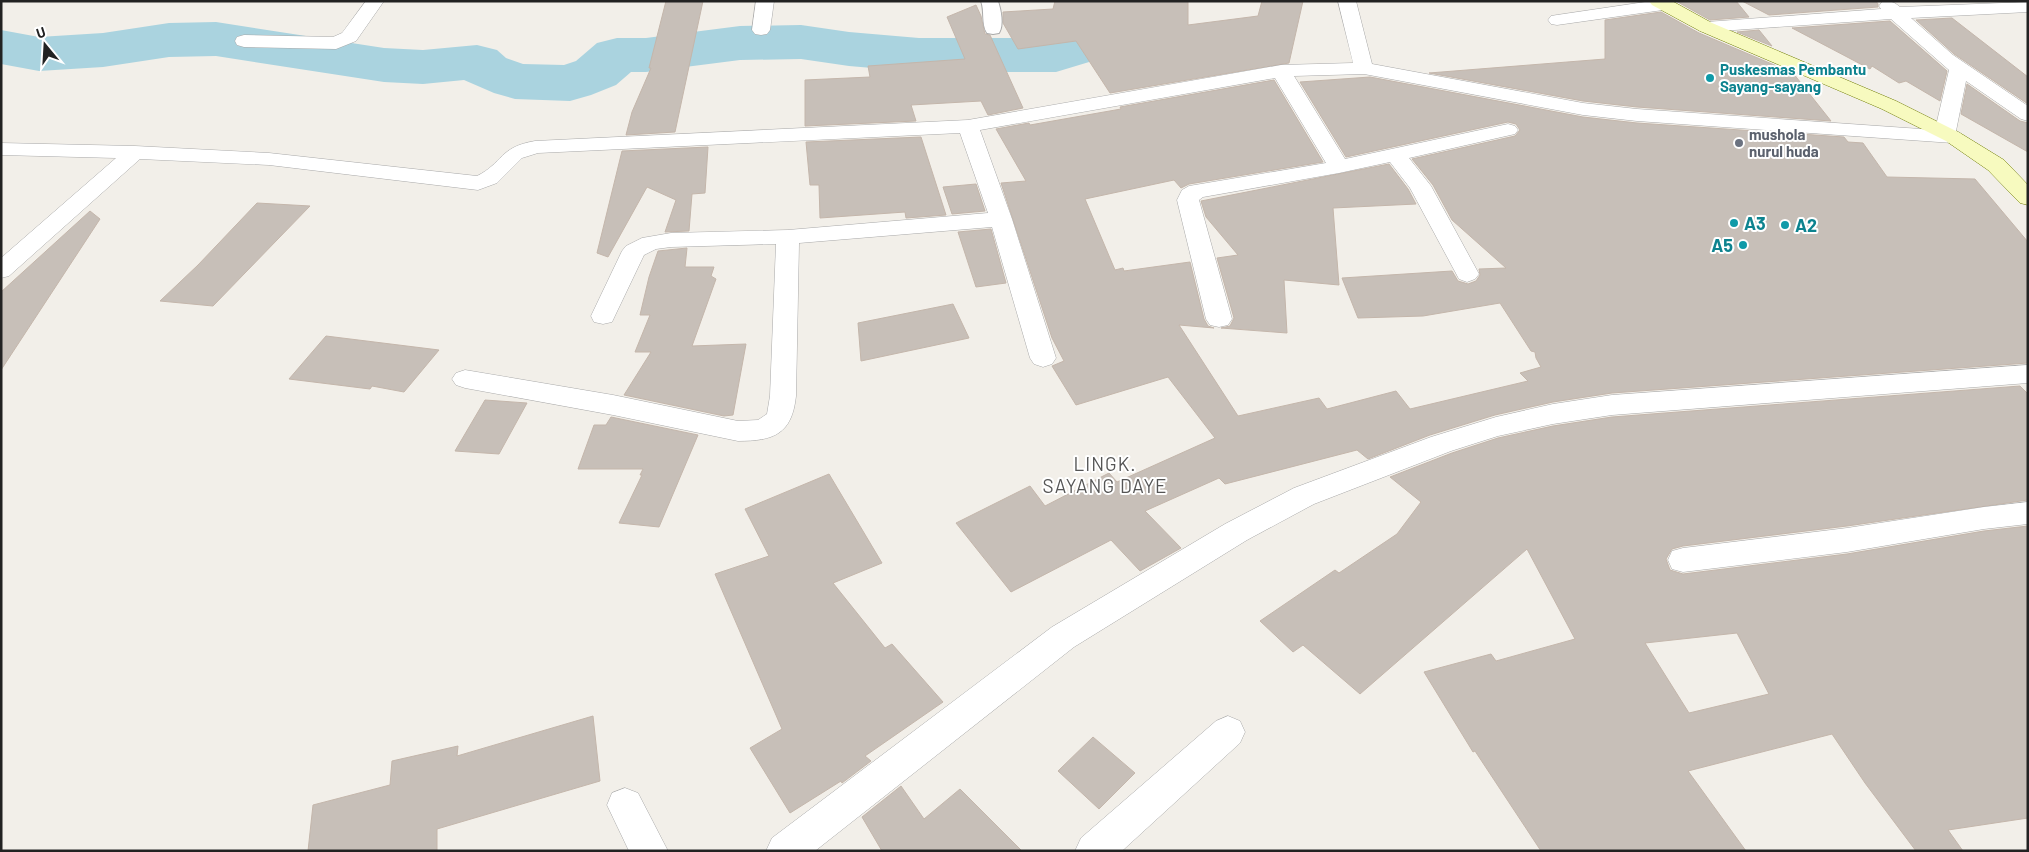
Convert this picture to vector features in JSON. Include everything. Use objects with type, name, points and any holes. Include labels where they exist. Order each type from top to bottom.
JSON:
[{"type":"main road","points":[[1660,3],[1706,27],[1890,105],[1944,133],[1996,165],[2028,198]]},
{"type":"street","points":[[244,41],[336,43],[349,37],[375,1]]},
{"type":"street","points":[[761,30],[765,1]]},
{"type":"street","points":[[1347,1],[1364,68]]},
{"type":"street","points":[[1556,20],[1660,3]]},
{"type":"street","points":[[1706,27],[1889,7],[2028,7]]},
{"type":"street","points":[[1889,7],[1959,68],[2028,115]]},
{"type":"street","points":[[4,151],[135,152],[269,159],[478,183],[492,177],[515,154],[525,149],[538,147],[968,126],[1281,71],[1364,68],[1583,109],[1628,114],[1944,133],[1959,68]]},
{"type":"street","points":[[1281,71],[1339,167]]},
{"type":"street","points":[[968,126],[1001,219],[1044,358]]},
{"type":"street","points":[[1219,319],[1188,200],[1190,194],[1197,191],[1339,167],[1508,130]]},
{"type":"street","points":[[1,271],[135,152]]},
{"type":"street","points":[[1395,155],[1420,186],[1467,274]]},
{"type":"street","points":[[603,316],[634,251],[642,246],[671,240],[788,237],[1001,219]]},
{"type":"street","points":[[465,379],[613,405],[738,431],[752,431],[769,427],[780,416],[783,396],[788,237]]},
{"type":"street","points":[[785,851],[1063,637],[1245,527],[1304,496],[1379,466],[1496,427],[1553,414],[1604,406],[2028,374]]},
{"type":"street","points":[[1683,560],[1847,540],[2028,513]]},
{"type":"street","points":[[1094,851],[1228,732]]},
{"type":"street","points":[[625,805],[649,851]]},
{"type":"lane","points":[[989,1],[992,8],[994,29]]},
{"type":"building","points":[[666,1],[703,1],[675,132],[626,135],[632,112],[651,68],[649,68]]},
{"type":"building","points":[[1055,1],[1188,1],[1188,25],[1258,16],[1262,1],[1303,1],[1289,63],[1110,93],[1076,41],[1018,49],[1003,23],[1003,12],[1053,9]]},
{"type":"building","points":[[1676,1],[1736,1],[1749,17],[1710,20]]},
{"type":"building","points":[[1742,1],[1876,1],[1878,7],[1769,15]]},
{"type":"building","points":[[976,5],[981,16],[985,34],[990,35],[1023,108],[988,115],[981,101],[911,105],[916,121],[805,126],[805,80],[870,77],[868,66],[965,59],[947,17]]},
{"type":"building","points":[[1661,12],[1699,33],[1793,73],[1831,121],[1637,107],[1583,101],[1429,73],[1605,59],[1605,20]]},
{"type":"building","points":[[1952,18],[2028,77],[2028,104],[1954,54],[1916,20]]},
{"type":"building","points":[[1890,21],[1947,71],[1940,101],[1906,81],[1899,83],[1872,66],[1870,69],[1792,28]]},
{"type":"building","points":[[1759,30],[1772,46],[1737,32]]},
{"type":"building","points":[[1370,77],[1583,117],[1637,123],[1844,137],[1848,142],[1863,143],[1887,177],[1975,179],[2028,242],[2028,363],[1612,393],[1553,402],[1495,415],[1430,435],[1368,459],[1357,450],[1225,484],[1219,478],[1145,511],[1181,548],[1140,571],[1111,540],[1011,592],[956,523],[1030,486],[1045,506],[1109,473],[1117,482],[1215,438],[1168,377],[1076,405],[1052,366],[1064,361],[1052,338],[1001,183],[1026,181],[996,129],[1121,109],[1120,107],[1274,80],[1323,162],[1189,184],[1181,188],[1174,180],[1085,199],[1115,270],[1123,268],[1124,271],[1190,262],[1204,319],[1208,326],[1214,328],[1179,325],[1238,416],[1319,398],[1327,409],[1396,391],[1410,409],[1528,381],[1520,373],[1541,367],[1535,352],[1531,351],[1500,303],[1423,316],[1358,318],[1342,278],[1452,271],[1458,281],[1468,284],[1476,281],[1480,275],[1479,269],[1506,268],[1452,220],[1433,185],[1412,159],[1515,136],[1520,130],[1516,124],[1508,122],[1346,157],[1300,82]]},
{"type":"building","points":[[1967,84],[2020,121],[2028,123],[2028,152],[1961,114]]},
{"type":"building","points":[[921,137],[946,215],[906,218],[905,212],[820,218],[819,185],[810,185],[806,142]]},
{"type":"building","points":[[708,147],[705,193],[692,194],[689,231],[665,232],[676,200],[647,187],[608,257],[597,253],[622,151]]},
{"type":"building","points":[[1389,164],[1408,189],[1416,204],[1333,208],[1339,285],[1284,280],[1287,333],[1221,328],[1230,326],[1234,318],[1217,258],[1238,255],[1206,217],[1201,201]]},
{"type":"building","points":[[976,184],[985,211],[952,214],[943,187]]},
{"type":"building","points":[[257,203],[310,206],[213,306],[160,301],[198,265]]},
{"type":"building","points":[[90,211],[100,219],[1,370],[1,292]]},
{"type":"building","points":[[991,229],[1006,283],[976,287],[958,232]]},
{"type":"building","points":[[687,248],[685,267],[714,267],[711,276],[716,279],[692,346],[746,344],[733,415],[724,416],[624,395],[651,352],[635,352],[650,315],[640,315],[649,277],[658,251]]},
{"type":"building","points":[[953,304],[969,338],[861,361],[858,323]]},
{"type":"building","points":[[326,336],[439,350],[404,392],[372,386],[370,389],[289,379]]},
{"type":"building","points":[[2020,386],[2028,394],[2028,500],[1847,526],[1683,546],[1672,549],[1666,559],[1670,570],[1683,574],[1847,554],[1984,531],[2028,526],[2028,818],[1948,830],[1963,851],[1916,851],[1865,783],[1832,734],[1688,771],[1746,851],[1541,851],[1475,751],[1473,752],[1424,672],[1491,654],[1496,661],[1575,639],[1527,549],[1360,694],[1303,645],[1293,652],[1260,621],[1335,570],[1339,573],[1397,534],[1421,502],[1390,477],[1452,453],[1498,438],[1553,426],[1612,417]],"holes":[[[1737,633],[1769,694],[1689,713],[1645,643]]]},
{"type":"building","points":[[485,400],[527,403],[499,454],[455,451]]},
{"type":"building","points":[[611,417],[698,435],[659,527],[619,523],[642,475],[640,475],[643,469],[578,469],[594,425],[606,425]]},
{"type":"building","points":[[829,474],[882,563],[833,583],[885,648],[892,644],[943,702],[865,756],[871,761],[842,783],[841,781],[790,813],[750,748],[782,729],[715,574],[769,556],[745,509]]},
{"type":"building","points":[[593,716],[600,781],[437,829],[437,851],[308,851],[313,805],[390,785],[392,761],[458,746],[457,756]]},
{"type":"building","points":[[1093,737],[1135,773],[1099,809],[1058,771]]},
{"type":"building","points":[[901,786],[924,819],[960,789],[1022,851],[882,851],[862,817]]},
{"type":"waterway","points":[[1,47],[39,54],[103,50],[169,40],[216,39],[384,65],[423,67],[477,62],[486,70],[515,81],[570,83],[596,73],[617,55],[646,55],[740,43],[801,42],[849,49],[919,55],[968,56],[1056,55],[1079,47]]},
{"type":"place","name":"Puskesmas Pembantu Sayang-sayang","points":[[1710,78]]},
{"type":"place","name":"mushola nurul huda","points":[[1739,143]]},
{"type":"place","name":"A3","points":[[1734,223]]},
{"type":"place","name":"A2","points":[[1785,225]]},
{"type":"place","name":"A5","points":[[1743,245]]},
{"type":"district","name":"LINGK. SAYANG DAYE","points":[[1105,474]]}]
